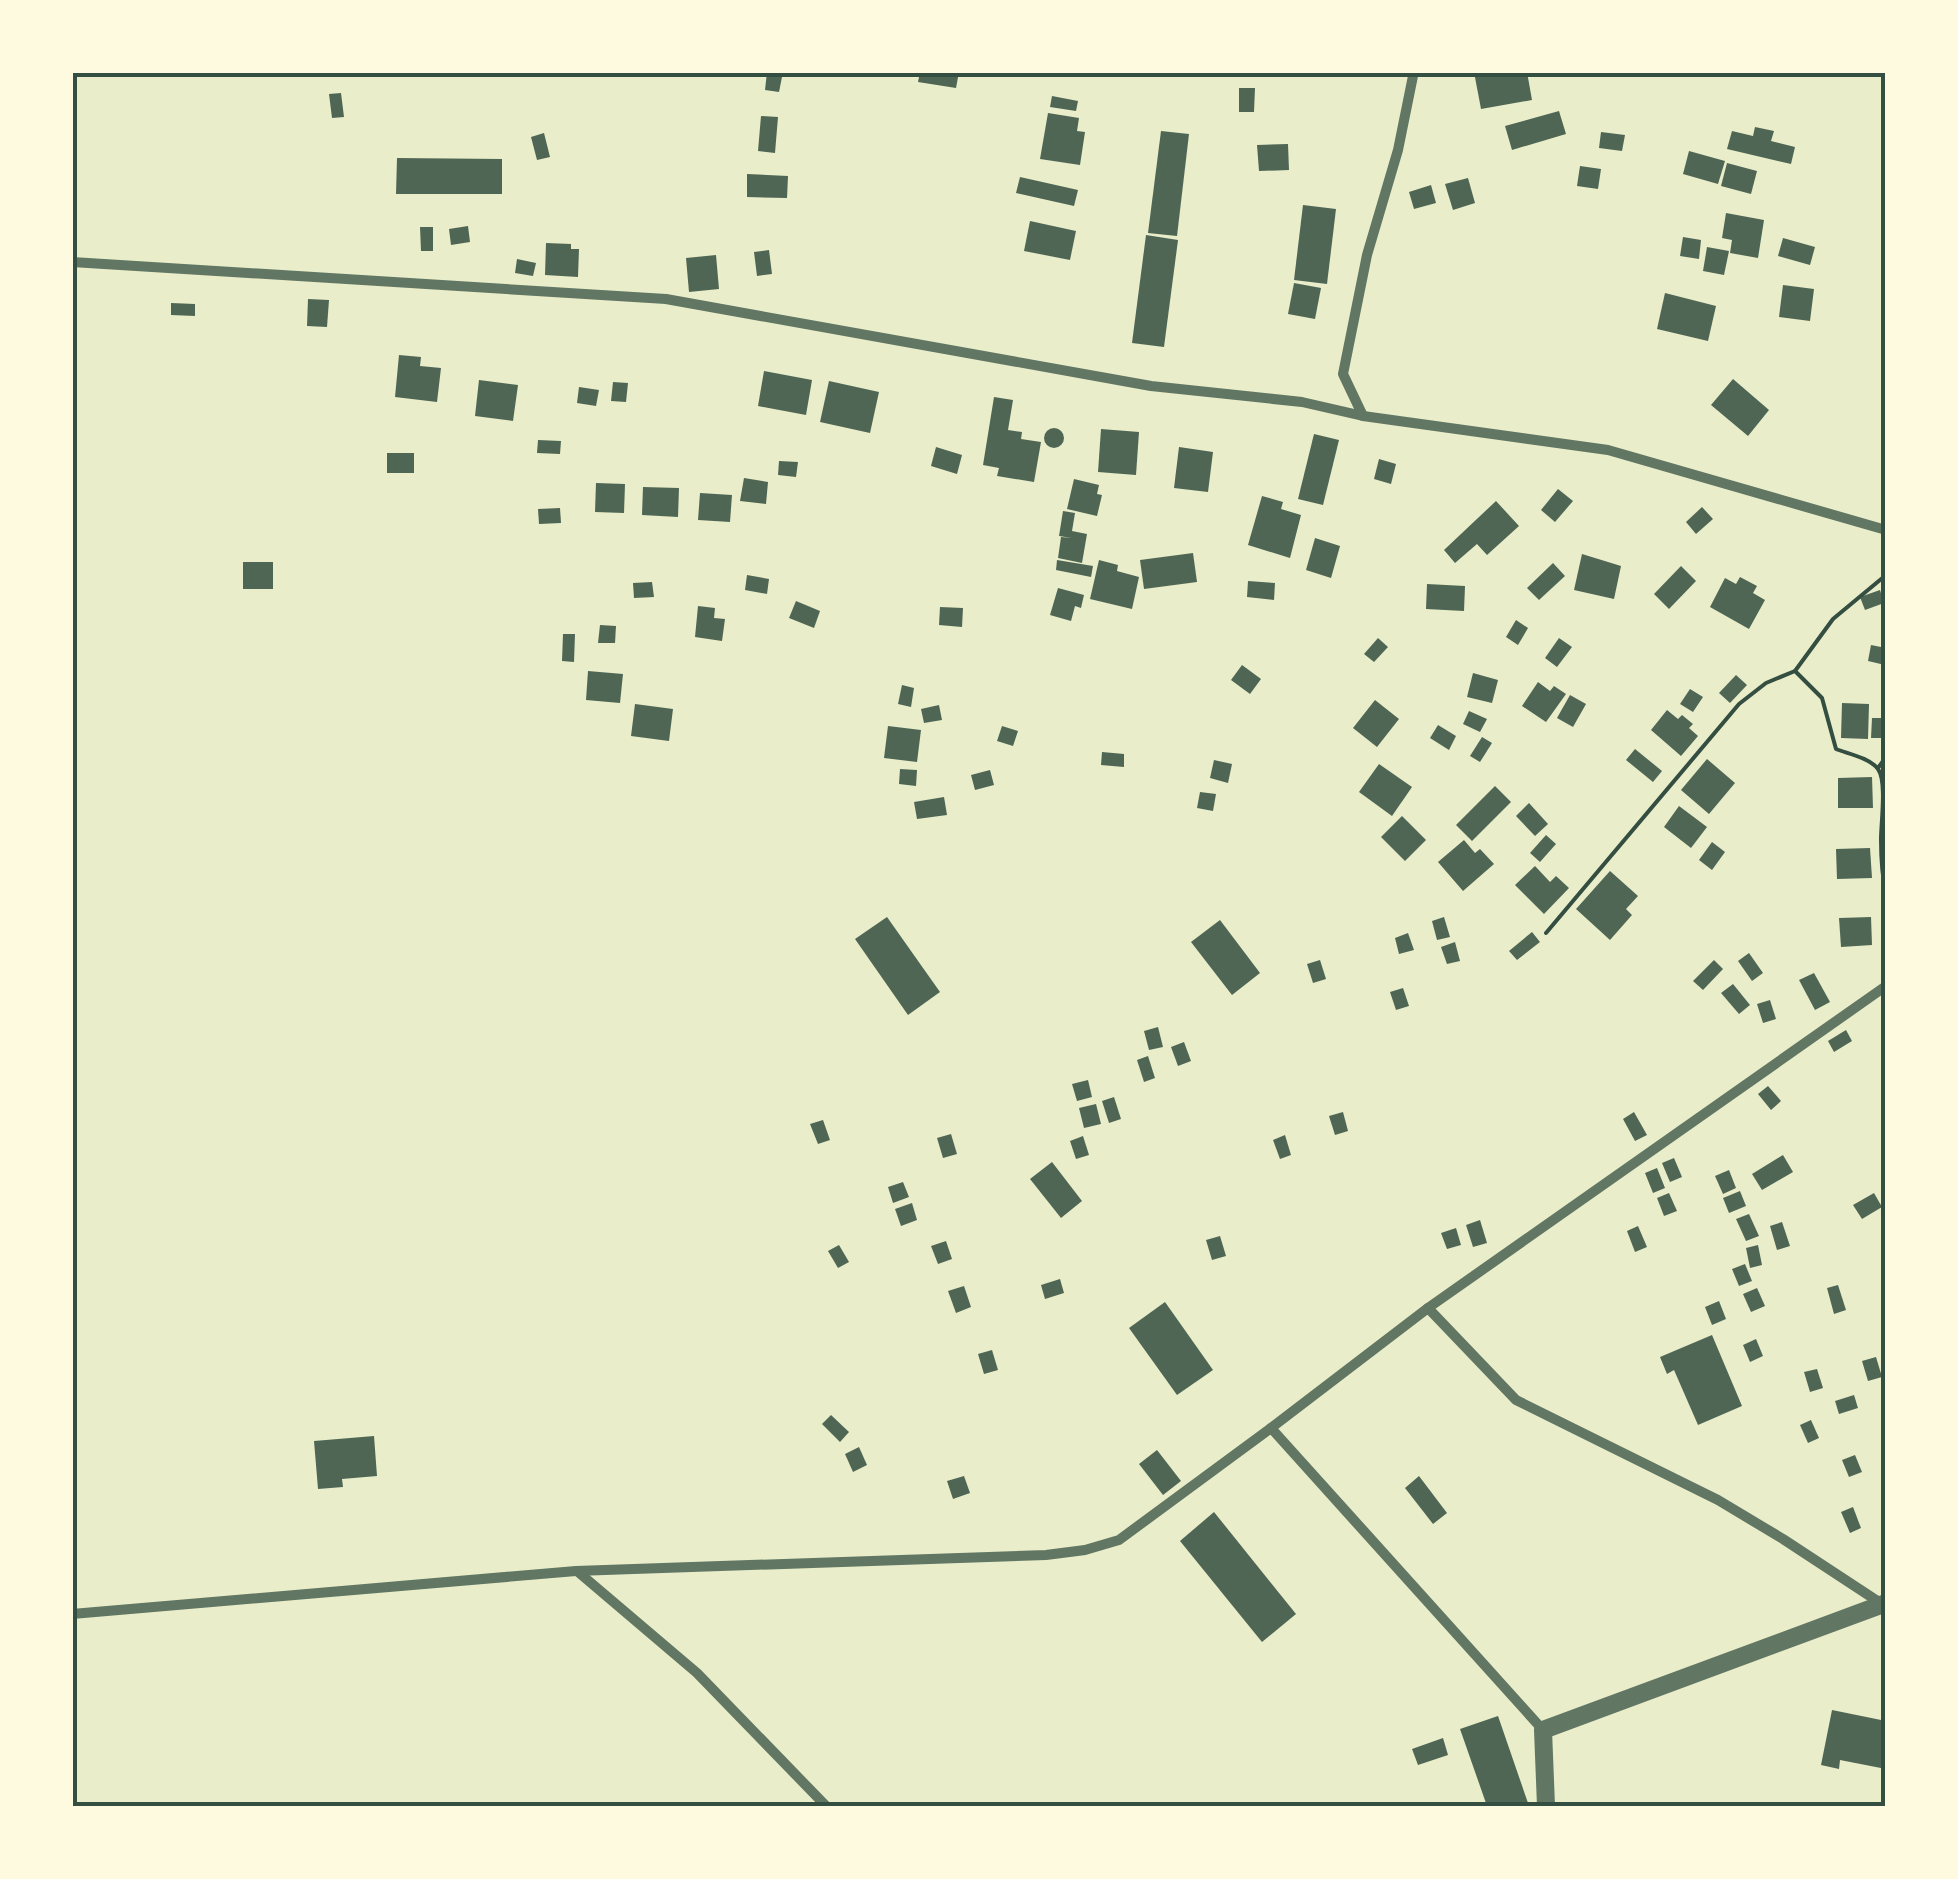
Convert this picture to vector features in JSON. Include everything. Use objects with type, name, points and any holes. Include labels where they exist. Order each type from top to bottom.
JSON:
[{"type":"street","points":[[1363,416],[1343,374],[1367,255],[1398,150],[1413,76]]},
{"type":"street","points":[[72,262],[666,299],[1151,386],[1302,402],[1363,416],[1608,450],[1886,530]]},
{"type":"street","points":[[72,1614],[576,1570],[1046,1555],[1119,1540],[1428,1308],[1886,986]]},
{"type":"street","points":[[1428,1308],[1516,1400],[1718,1500],[1884,1604]]},
{"type":"street","points":[[1271,1428],[1543,1730],[1546,1806]]},
{"type":"street","points":[[576,1570],[696,1674],[826,1806]]},
{"type":"street","points":[[1543,1730],[1884,1604]]},
{"type":"path","points":[[1546,933],[1740,704],[1766,683],[1795,672],[1833,619],[1886,575]]},
{"type":"path","points":[[1795,672],[1822,698],[1836,749],[1878,768],[1882,779],[1882,879],[1886,894]]},
{"type":"path","points":[[1878,768],[1886,756]]},
{"type":"building","points":[[767,72],[783,72],[779,92],[765,90]]},
{"type":"building","points":[[920,72],[959,72],[956,88],[918,82]]},
{"type":"building","points":[[1474,72],[1527,72],[1532,100],[1481,109]]},
{"type":"building","points":[[1239,88],[1255,88],[1254,112],[1239,112]]},
{"type":"building","points":[[341,93],[344,117],[332,118],[329,94]]},
{"type":"building","points":[[1052,96],[1078,101],[1076,111],[1050,107]]},
{"type":"building","points":[[1559,111],[1566,134],[1512,150],[1505,126]]},
{"type":"building","points":[[1048,113],[1079,118],[1077,131],[1085,132],[1080,165],[1040,159]]},
{"type":"building","points":[[761,116],[778,117],[775,153],[758,151]]},
{"type":"building","points":[[1755,127],[1774,131],[1771,141],[1795,147],[1791,164],[1727,149],[1732,131],[1753,136]]},
{"type":"building","points":[[1161,131],[1189,134],[1177,236],[1148,233]]},
{"type":"building","points":[[1601,132],[1625,135],[1622,151],[1599,148]]},
{"type":"building","points":[[544,133],[550,157],[537,160],[531,137]]},
{"type":"building","points":[[1288,144],[1289,170],[1259,171],[1257,145]]},
{"type":"building","points":[[1689,151],[1725,161],[1718,184],[1683,174]]},
{"type":"building","points":[[397,158],[502,159],[502,194],[396,194]]},
{"type":"building","points":[[1727,163],[1757,171],[1751,194],[1721,186]]},
{"type":"building","points":[[1580,166],[1601,169],[1598,189],[1577,186]]},
{"type":"building","points":[[747,174],[788,176],[787,198],[747,197]]},
{"type":"building","points":[[1020,177],[1078,190],[1074,206],[1016,193]]},
{"type":"building","points":[[1468,178],[1475,203],[1453,210],[1445,184]]},
{"type":"building","points":[[1431,185],[1436,203],[1414,209],[1409,192]]},
{"type":"building","points":[[1303,205],[1336,209],[1327,284],[1294,280]]},
{"type":"building","points":[[1726,213],[1764,220],[1758,258],[1730,253],[1732,240],[1722,238]]},
{"type":"building","points":[[1030,221],[1076,231],[1070,260],[1024,251]]},
{"type":"building","points":[[468,226],[470,242],[451,245],[449,229]]},
{"type":"building","points":[[420,227],[433,227],[433,251],[421,251]]},
{"type":"building","points":[[1146,235],[1178,240],[1164,347],[1132,343]]},
{"type":"building","points":[[1683,237],[1701,240],[1699,259],[1680,256]]},
{"type":"building","points":[[1783,238],[1815,247],[1810,265],[1778,256]]},
{"type":"building","points":[[546,243],[571,244],[571,249],[579,249],[578,277],[545,275]]},
{"type":"building","points":[[1707,247],[1729,251],[1724,275],[1703,271]]},
{"type":"building","points":[[769,250],[772,274],[757,276],[754,252]]},
{"type":"building","points":[[716,255],[719,289],[689,292],[686,258]]},
{"type":"building","points":[[517,259],[536,263],[533,276],[515,273]]},
{"type":"building","points":[[1294,283],[1321,288],[1315,319],[1288,314]]},
{"type":"building","points":[[1783,285],[1814,289],[1810,321],[1779,317]]},
{"type":"building","points":[[1665,293],[1716,306],[1708,341],[1657,329]]},
{"type":"building","points":[[308,299],[329,300],[327,327],[307,326]]},
{"type":"building","points":[[171,303],[195,304],[195,316],[171,315]]},
{"type":"building","points":[[399,355],[421,357],[420,366],[441,368],[437,402],[395,397]]},
{"type":"building","points":[[764,371],[812,380],[806,415],[758,406]]},
{"type":"building","points":[[1733,379],[1769,410],[1748,436],[1711,405]]},
{"type":"building","points":[[479,380],[518,385],[513,421],[475,416]]},
{"type":"building","points":[[829,381],[879,392],[870,433],[820,422]]},
{"type":"building","points":[[613,382],[628,383],[626,402],[611,401]]},
{"type":"building","points":[[579,387],[599,390],[596,406],[577,403]]},
{"type":"building","points":[[994,397],[1013,400],[1008,430],[1022,432],[1021,439],[1041,442],[1034,482],[997,476],[999,468],[983,465]]},
{"type":"building","points":[[1054,428],[1064,438],[1054,448],[1044,438]]},
{"type":"building","points":[[1101,429],[1139,432],[1136,475],[1098,472]]},
{"type":"building","points":[[1314,434],[1339,440],[1323,505],[1298,499]]},
{"type":"building","points":[[538,440],[561,441],[560,454],[537,453]]},
{"type":"building","points":[[936,447],[962,455],[957,474],[931,466]]},
{"type":"building","points":[[1179,447],[1213,452],[1208,492],[1174,488]]},
{"type":"building","points":[[387,453],[414,453],[414,473],[387,473]]},
{"type":"building","points":[[1379,459],[1396,464],[1391,484],[1374,479]]},
{"type":"building","points":[[779,461],[798,462],[796,477],[778,475]]},
{"type":"building","points":[[744,478],[768,482],[766,504],[740,501]]},
{"type":"building","points":[[1074,479],[1099,485],[1097,494],[1102,495],[1097,516],[1067,509]]},
{"type":"building","points":[[596,483],[625,484],[624,513],[595,512]]},
{"type":"building","points":[[643,487],[679,488],[678,517],[642,515]]},
{"type":"building","points":[[1558,489],[1573,501],[1555,522],[1541,510]]},
{"type":"building","points":[[700,493],[732,495],[730,522],[698,520]]},
{"type":"building","points":[[1262,496],[1283,502],[1281,509],[1301,515],[1290,558],[1248,545]]},
{"type":"building","points":[[1496,501],[1519,526],[1487,555],[1477,544],[1455,563],[1444,550]]},
{"type":"building","points":[[1702,507],[1713,519],[1696,534],[1686,522]]},
{"type":"building","points":[[560,508],[561,523],[539,524],[538,509]]},
{"type":"building","points":[[1063,511],[1075,513],[1072,531],[1087,534],[1082,563],[1058,558],[1061,537],[1072,538],[1059,536]]},
{"type":"building","points":[[1315,538],[1340,546],[1331,578],[1306,570]]},
{"type":"building","points":[[1193,553],[1197,582],[1144,589],[1140,560]]},
{"type":"building","points":[[1582,554],[1621,566],[1614,599],[1574,590]]},
{"type":"building","points":[[1057,560],[1093,566],[1091,577],[1056,570]]},
{"type":"building","points":[[1099,560],[1118,565],[1117,571],[1139,577],[1132,609],[1090,599]]},
{"type":"building","points":[[243,562],[273,562],[273,589],[243,589]]},
{"type":"building","points":[[1553,563],[1565,576],[1539,600],[1527,588]]},
{"type":"building","points":[[1681,566],[1696,581],[1669,609],[1654,594]]},
{"type":"building","points":[[747,575],[769,579],[767,594],[745,590]]},
{"type":"building","points":[[1740,577],[1757,586],[1753,593],[1765,600],[1749,629],[1710,607],[1725,578],[1736,584]]},
{"type":"building","points":[[1248,581],[1275,583],[1274,600],[1247,597]]},
{"type":"building","points":[[652,582],[654,597],[634,598],[633,583]]},
{"type":"building","points":[[1427,584],[1465,586],[1464,611],[1426,609]]},
{"type":"building","points":[[1058,588],[1084,595],[1081,608],[1075,606],[1071,621],[1050,615]]},
{"type":"building","points":[[1880,590],[1884,603],[1865,610],[1860,597]]},
{"type":"building","points":[[796,601],[820,611],[814,628],[789,618]]},
{"type":"building","points":[[698,606],[715,608],[714,618],[725,619],[722,641],[695,637]]},
{"type":"building","points":[[940,607],[963,608],[962,627],[939,625]]},
{"type":"building","points":[[1516,620],[1528,628],[1518,645],[1506,637]]},
{"type":"building","points":[[600,625],[616,626],[615,643],[598,643]]},
{"type":"building","points":[[563,634],[575,634],[574,662],[562,661]]},
{"type":"building","points":[[1378,638],[1388,647],[1374,662],[1364,654]]},
{"type":"building","points":[[1559,638],[1572,647],[1557,667],[1545,658]]},
{"type":"building","points":[[1871,645],[1886,648],[1885,665],[1868,661]]},
{"type":"building","points":[[1242,665],[1261,679],[1250,694],[1231,680]]},
{"type":"building","points":[[588,671],[623,674],[620,703],[586,700]]},
{"type":"building","points":[[1473,673],[1498,680],[1492,703],[1467,697]]},
{"type":"building","points":[[1736,675],[1747,685],[1730,703],[1719,693]]},
{"type":"building","points":[[1538,682],[1550,691],[1554,686],[1566,694],[1546,722],[1522,706]]},
{"type":"building","points":[[902,685],[914,688],[911,707],[898,704]]},
{"type":"building","points":[[1690,689],[1703,697],[1693,712],[1680,704]]},
{"type":"building","points":[[1570,695],[1586,704],[1573,727],[1557,718]]},
{"type":"building","points":[[1375,700],[1399,719],[1377,747],[1353,728]]},
{"type":"building","points":[[1842,703],[1869,704],[1868,739],[1841,738]]},
{"type":"building","points":[[635,704],[673,709],[669,741],[631,736]]},
{"type":"building","points":[[939,705],[942,720],[924,723],[921,709]]},
{"type":"building","points":[[1667,710],[1693,724],[1689,728],[1698,736],[1681,756],[1651,730]]},
{"type":"building","points":[[1469,711],[1487,719],[1480,732],[1463,724]]},
{"type":"building","points":[[1872,718],[1885,718],[1884,738],[1871,738]]},
{"type":"building","points":[[1438,725],[1456,736],[1449,750],[1430,738]]},
{"type":"building","points":[[888,726],[921,730],[917,762],[884,758]]},
{"type":"building","points":[[1002,726],[1018,731],[1013,746],[997,741]]},
{"type":"building","points":[[1482,737],[1492,743],[1480,762],[1470,756]]},
{"type":"building","points":[[1635,749],[1662,771],[1653,782],[1626,760]]},
{"type":"building","points":[[1102,752],[1124,754],[1124,767],[1101,765]]},
{"type":"building","points":[[1707,759],[1735,783],[1709,814],[1681,790]]},
{"type":"building","points":[[1214,760],[1232,764],[1228,783],[1210,778]]},
{"type":"building","points":[[1379,764],[1412,787],[1392,816],[1359,792]]},
{"type":"building","points":[[900,769],[917,770],[916,786],[899,784]]},
{"type":"building","points":[[990,770],[994,785],[975,790],[971,775]]},
{"type":"building","points":[[1872,777],[1873,808],[1838,808],[1838,778]]},
{"type":"building","points":[[1495,786],[1511,802],[1472,841],[1456,825]]},
{"type":"building","points":[[1200,792],[1216,794],[1213,811],[1197,808]]},
{"type":"building","points":[[944,797],[947,815],[917,819],[914,802]]},
{"type":"building","points":[[1529,803],[1548,824],[1535,836],[1516,816]]},
{"type":"building","points":[[1679,806],[1707,827],[1691,848],[1664,827]]},
{"type":"building","points":[[1402,816],[1426,840],[1405,861],[1381,837]]},
{"type":"building","points":[[1546,835],[1556,844],[1540,862],[1530,853]]},
{"type":"building","points":[[1464,840],[1475,853],[1480,849],[1494,864],[1463,891],[1438,862]]},
{"type":"building","points":[[1712,842],[1725,852],[1712,870],[1699,860]]},
{"type":"building","points":[[1870,848],[1872,878],[1837,879],[1836,849]]},
{"type":"building","points":[[1535,866],[1550,882],[1556,876],[1569,888],[1544,914],[1515,885]]},
{"type":"building","points":[[1610,871],[1638,896],[1626,909],[1632,915],[1610,940],[1576,909]]},
{"type":"building","points":[[887,917],[940,992],[908,1015],[855,939]]},
{"type":"building","points":[[1444,917],[1450,937],[1437,940],[1432,921]]},
{"type":"building","points":[[1871,917],[1872,945],[1841,947],[1839,918]]},
{"type":"building","points":[[1220,920],[1260,973],[1232,995],[1191,942]]},
{"type":"building","points":[[1532,932],[1540,942],[1517,960],[1509,951]]},
{"type":"building","points":[[1408,933],[1414,950],[1399,954],[1395,938]]},
{"type":"building","points":[[1455,942],[1460,961],[1447,964],[1441,947]]},
{"type":"building","points":[[1749,953],[1763,973],[1752,981],[1738,961]]},
{"type":"building","points":[[1320,960],[1326,979],[1313,983],[1307,964]]},
{"type":"building","points":[[1714,960],[1723,969],[1703,990],[1693,981]]},
{"type":"building","points":[[1814,973],[1830,1002],[1815,1010],[1799,980]]},
{"type":"building","points":[[1733,984],[1750,1005],[1739,1014],[1721,993]]},
{"type":"building","points":[[1403,988],[1409,1006],[1396,1010],[1390,992]]},
{"type":"building","points":[[1770,1000],[1776,1019],[1763,1023],[1757,1004]]},
{"type":"building","points":[[1158,1027],[1163,1047],[1149,1050],[1144,1031]]},
{"type":"building","points":[[1846,1030],[1852,1041],[1834,1052],[1828,1041]]},
{"type":"building","points":[[1184,1042],[1191,1061],[1178,1066],[1171,1047]]},
{"type":"building","points":[[1148,1056],[1155,1078],[1144,1082],[1137,1060]]},
{"type":"building","points":[[1088,1080],[1092,1097],[1077,1101],[1072,1084]]},
{"type":"building","points":[[1768,1086],[1781,1101],[1771,1110],[1758,1094]]},
{"type":"building","points":[[1114,1097],[1121,1119],[1109,1123],[1102,1101]]},
{"type":"building","points":[[1096,1104],[1101,1124],[1084,1128],[1079,1108]]},
{"type":"building","points":[[1343,1112],[1348,1131],[1335,1135],[1329,1116]]},
{"type":"building","points":[[1634,1112],[1647,1135],[1635,1141],[1623,1119]]},
{"type":"building","points":[[823,1120],[830,1140],[818,1144],[810,1124]]},
{"type":"building","points":[[951,1134],[957,1154],[943,1158],[937,1138]]},
{"type":"building","points":[[1285,1135],[1291,1155],[1280,1159],[1273,1140]]},
{"type":"building","points":[[1083,1136],[1089,1155],[1076,1159],[1070,1141]]},
{"type":"building","points":[[1783,1155],[1793,1172],[1762,1190],[1752,1174]]},
{"type":"building","points":[[1674,1158],[1682,1177],[1670,1182],[1662,1163]]},
{"type":"building","points":[[1052,1162],[1082,1201],[1061,1218],[1030,1179]]},
{"type":"building","points":[[1657,1168],[1665,1188],[1653,1193],[1645,1173]]},
{"type":"building","points":[[1729,1170],[1736,1188],[1723,1194],[1715,1176]]},
{"type":"building","points":[[903,1182],[909,1197],[893,1203],[888,1187]]},
{"type":"building","points":[[1740,1191],[1746,1206],[1729,1213],[1723,1198]]},
{"type":"building","points":[[1669,1193],[1677,1211],[1664,1216],[1657,1198]]},
{"type":"building","points":[[1874,1193],[1882,1207],[1862,1219],[1853,1205]]},
{"type":"building","points":[[912,1203],[917,1220],[901,1226],[895,1209]]},
{"type":"building","points":[[1749,1214],[1759,1236],[1746,1241],[1736,1219]]},
{"type":"building","points":[[1480,1220],[1487,1243],[1473,1247],[1466,1225]]},
{"type":"building","points":[[1782,1222],[1790,1246],[1777,1250],[1770,1226]]},
{"type":"building","points":[[1638,1226],[1647,1247],[1635,1252],[1627,1231]]},
{"type":"building","points":[[1456,1228],[1461,1245],[1447,1249],[1441,1233]]},
{"type":"building","points":[[1220,1236],[1226,1256],[1212,1260],[1206,1240]]},
{"type":"building","points":[[946,1241],[952,1259],[938,1264],[931,1246]]},
{"type":"building","points":[[839,1245],[849,1262],[838,1268],[828,1251]]},
{"type":"building","points":[[1758,1245],[1762,1265],[1750,1268],[1746,1248]]},
{"type":"building","points":[[1745,1264],[1752,1281],[1739,1286],[1732,1269]]},
{"type":"building","points":[[1060,1279],[1064,1293],[1045,1299],[1041,1285]]},
{"type":"building","points":[[1838,1285],[1846,1310],[1834,1314],[1827,1288]]},
{"type":"building","points":[[964,1286],[971,1307],[956,1313],[948,1291]]},
{"type":"building","points":[[1757,1288],[1765,1306],[1751,1312],[1743,1294]]},
{"type":"building","points":[[1719,1301],[1726,1319],[1712,1325],[1705,1307]]},
{"type":"building","points":[[1165,1302],[1213,1370],[1177,1395],[1129,1328]]},
{"type":"building","points":[[1712,1335],[1742,1406],[1698,1425],[1674,1370],[1667,1374],[1660,1357]]},
{"type":"building","points":[[1756,1339],[1763,1356],[1750,1362],[1743,1345]]},
{"type":"building","points":[[992,1350],[998,1370],[984,1374],[978,1354]]},
{"type":"building","points":[[1876,1357],[1882,1377],[1868,1381],[1862,1361]]},
{"type":"building","points":[[1817,1369],[1823,1388],[1810,1392],[1804,1372]]},
{"type":"building","points":[[1854,1395],[1858,1408],[1839,1414],[1835,1401]]},
{"type":"building","points":[[831,1415],[849,1432],[840,1442],[822,1424]]},
{"type":"building","points":[[1811,1420],[1819,1438],[1808,1443],[1800,1425]]},
{"type":"building","points":[[374,1436],[377,1476],[342,1479],[343,1487],[318,1489],[314,1441]]},
{"type":"building","points":[[859,1447],[867,1465],[853,1472],[845,1454]]},
{"type":"building","points":[[1157,1450],[1181,1481],[1163,1495],[1139,1464]]},
{"type":"building","points":[[1855,1455],[1862,1472],[1849,1477],[1842,1460]]},
{"type":"building","points":[[964,1476],[970,1493],[953,1499],[947,1481]]},
{"type":"building","points":[[1419,1476],[1447,1513],[1433,1524],[1405,1488]]},
{"type":"building","points":[[1853,1507],[1861,1528],[1850,1533],[1841,1512]]},
{"type":"building","points":[[1214,1512],[1296,1614],[1262,1642],[1180,1541]]},
{"type":"building","points":[[1832,1710],[1886,1721],[1886,1769],[1840,1760],[1839,1769],[1821,1765]]},
{"type":"building","points":[[1498,1716],[1528,1803],[1518,1806],[1487,1806],[1460,1729]]},
{"type":"building","points":[[1443,1738],[1448,1755],[1418,1765],[1412,1749]]}]
